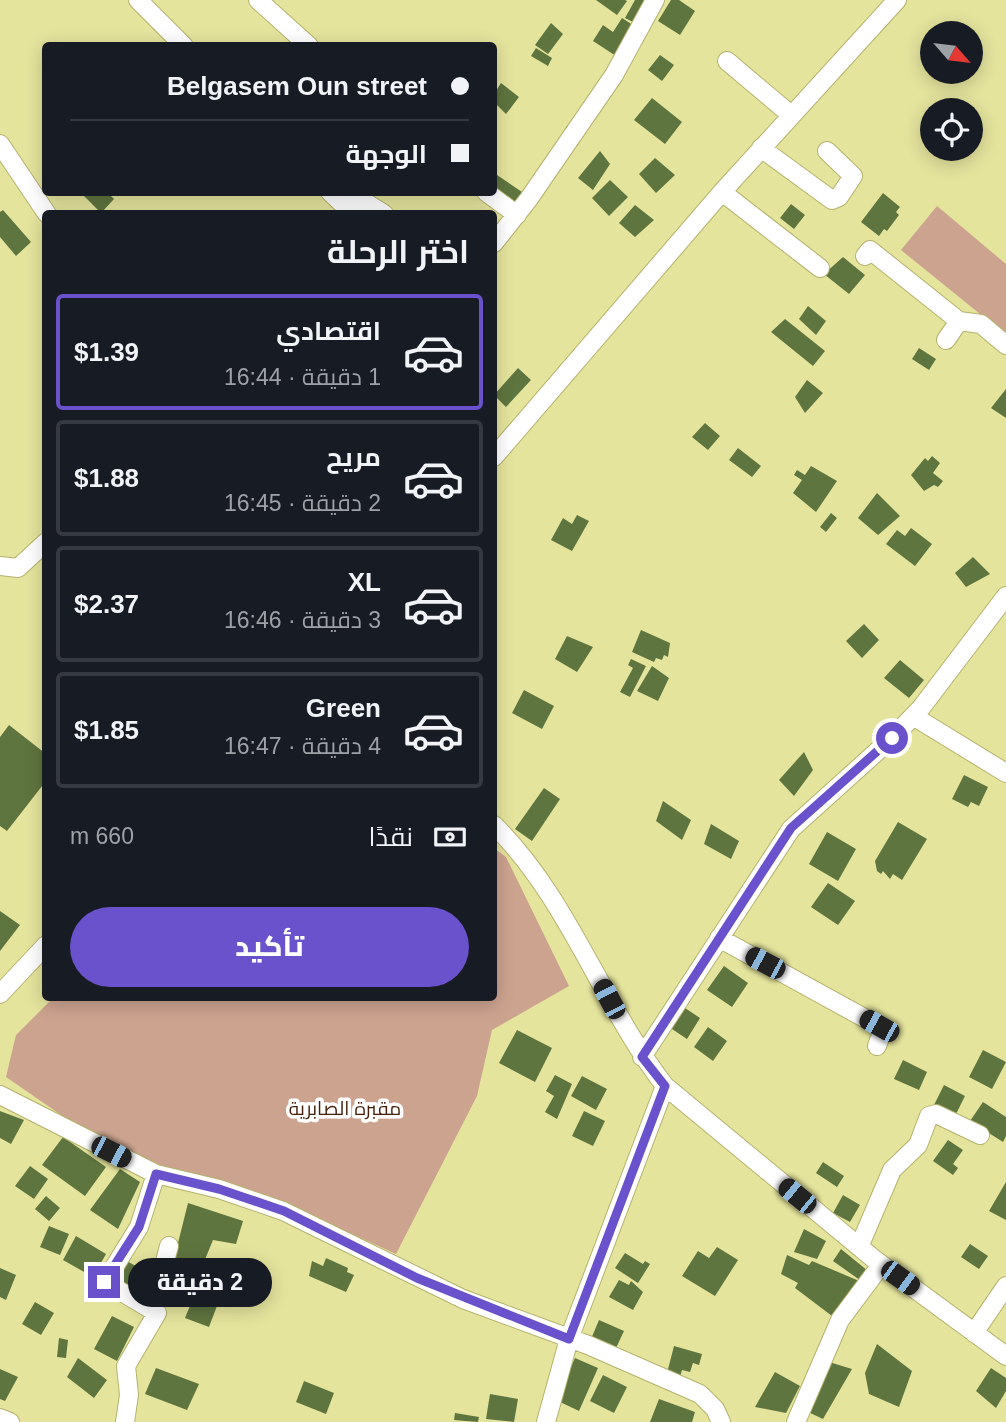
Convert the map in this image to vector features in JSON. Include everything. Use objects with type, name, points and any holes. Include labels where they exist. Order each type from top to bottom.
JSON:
[{"type":"street","points":[[138,0],[180,42]]},
{"type":"street","points":[[258,0],[305,42]]},
{"type":"street","points":[[497,239],[517,215],[614,75],[655,0]]},
{"type":"street","points":[[497,454],[722,192],[897,0]]},
{"type":"street","points":[[727,61],[791,115]]},
{"type":"street","points":[[0,145],[44,210]]},
{"type":"street","points":[[761,148],[832,200],[839,197],[853,176],[850,170],[827,151]]},
{"type":"street","points":[[722,192],[820,268]]},
{"type":"street","points":[[491,196],[517,215]]},
{"type":"street","points":[[342,203],[360,199],[378,210]]},
{"type":"street","points":[[865,256],[870,250],[959,321],[981,324],[1006,345]]},
{"type":"street","points":[[946,341],[959,321]]},
{"type":"street","points":[[0,566],[18,568],[42,546]]},
{"type":"street","points":[[642,1057],[791,828],[913,716],[1006,596]]},
{"type":"street","points":[[913,716],[1006,773]]},
{"type":"street","points":[[497,828],[516,847],[542,882],[642,1057],[665,1086],[881,1265],[1006,1356]]},
{"type":"street","points":[[719,938],[879,1026],[881,1035],[877,1046]]},
{"type":"street","points":[[0,993],[42,949]]},
{"type":"street","points":[[546,1422],[569,1339],[665,1086]]},
{"type":"street","points":[[0,1095],[156,1174],[219,1189],[284,1211],[417,1278],[700,1394],[715,1409],[720,1422]]},
{"type":"street","points":[[859,1247],[892,1170],[918,1145],[929,1116],[936,1115],[980,1135]]},
{"type":"street","points":[[125,1422],[128,1395],[126,1366],[158,1315],[104,1282],[139,1227],[156,1174]]},
{"type":"street","points":[[147,1306],[163,1273],[169,1246]]},
{"type":"street","points":[[796,1422],[840,1320],[881,1265]]},
{"type":"street","points":[[974,1333],[1006,1286]]},
{"type":"street","points":[[0,1418],[10,1422]]},
{"type":"green space","points":[[937,206],[1006,264],[1006,335],[901,250]]},
{"type":"green space","name":"مقبرة الصابرية","points":[[497,850],[506,857],[569,986],[492,1030],[477,1096],[396,1254],[304,1212],[138,1168],[6,1077],[16,1035],[50,1001],[497,1001]]},
{"type":"building","points":[[596,0],[625,0],[627,1],[617,15]]},
{"type":"building","points":[[635,0],[650,0],[637,24],[625,18]]},
{"type":"building","points":[[671,0],[679,0],[695,11],[680,35],[658,21]]},
{"type":"building","points":[[622,18],[636,27],[616,56],[593,41],[603,25],[613,32]]},
{"type":"building","points":[[551,23],[563,34],[548,54],[535,45]]},
{"type":"building","points":[[536,48],[552,58],[548,66],[531,56]]},
{"type":"building","points":[[660,55],[674,65],[662,81],[648,70]]},
{"type":"building","points":[[501,83],[519,97],[506,114],[497,105],[497,89]]},
{"type":"building","points":[[652,98],[682,122],[665,144],[634,120]]},
{"type":"building","points":[[600,151],[610,164],[593,190],[578,178]]},
{"type":"building","points":[[655,158],[675,175],[656,193],[639,174]]},
{"type":"building","points":[[497,175],[522,192],[513,206],[497,195]]},
{"type":"building","points":[[610,180],[628,197],[609,216],[592,198]]},
{"type":"building","points":[[883,193],[900,207],[896,212],[899,215],[887,231],[884,229],[879,236],[861,222]]},
{"type":"building","points":[[84,196],[111,196],[114,199],[104,210],[98,210]]},
{"type":"building","points":[[791,204],[805,215],[794,229],[780,218]]},
{"type":"building","points":[[635,205],[654,220],[635,237],[619,223]]},
{"type":"building","points":[[3,210],[31,242],[16,256],[0,237],[0,212]]},
{"type":"building","points":[[843,257],[865,275],[849,294],[824,274]]},
{"type":"building","points":[[808,306],[826,321],[816,335],[799,319]]},
{"type":"building","points":[[785,319],[825,351],[813,366],[771,332]]},
{"type":"building","points":[[919,348],[936,359],[929,370],[912,359]]},
{"type":"building","points":[[518,368],[531,380],[506,407],[497,398],[497,392]]},
{"type":"building","points":[[807,380],[823,393],[805,413],[795,397]]},
{"type":"building","points":[[1006,389],[1006,418],[991,408]]},
{"type":"building","points":[[705,423],[720,436],[708,450],[692,437]]},
{"type":"building","points":[[738,448],[761,466],[752,477],[729,460]]},
{"type":"building","points":[[932,456],[940,463],[933,473],[943,481],[938,487],[934,485],[924,491],[911,475],[925,458],[928,461]]},
{"type":"building","points":[[811,466],[837,481],[816,512],[793,493],[802,480],[794,475],[797,470],[805,475]]},
{"type":"building","points":[[877,493],[900,516],[878,535],[858,518]]},
{"type":"building","points":[[831,513],[837,518],[826,532],[820,527]]},
{"type":"building","points":[[577,515],[589,521],[572,551],[551,540],[563,518],[572,524]]},
{"type":"building","points":[[911,528],[932,544],[915,566],[886,544],[897,530],[905,536]]},
{"type":"building","points":[[973,557],[990,574],[966,587],[955,573]]},
{"type":"building","points":[[864,624],[879,640],[862,658],[846,641]]},
{"type":"building","points":[[641,630],[670,643],[668,657],[664,655],[662,660],[656,658],[654,662],[632,652]]},
{"type":"building","points":[[567,636],[593,647],[577,672],[555,659]]},
{"type":"building","points":[[631,659],[646,666],[630,697],[620,692],[633,668],[628,665]]},
{"type":"building","points":[[900,660],[924,680],[909,698],[884,678]]},
{"type":"building","points":[[652,666],[669,678],[658,701],[637,691]]},
{"type":"building","points":[[524,690],[554,706],[542,729],[512,713]]},
{"type":"building","points":[[9,725],[42,751],[42,786],[7,831],[0,826],[0,737]]},
{"type":"building","points":[[804,752],[813,770],[794,796],[779,780]]},
{"type":"building","points":[[964,775],[988,787],[979,806],[971,802],[968,807],[952,799]]},
{"type":"building","points":[[544,788],[560,799],[532,841],[515,829]]},
{"type":"building","points":[[663,801],[691,820],[682,840],[656,821]]},
{"type":"building","points":[[898,822],[927,839],[902,880],[893,874],[890,879],[883,871],[881,874],[877,871],[875,861]]},
{"type":"building","points":[[711,824],[739,841],[731,859],[704,844]]},
{"type":"building","points":[[827,832],[856,849],[838,881],[809,864]]},
{"type":"building","points":[[828,883],[855,901],[838,925],[811,907]]},
{"type":"building","points":[[0,911],[20,925],[0,951]]},
{"type":"building","points":[[724,966],[748,983],[732,1007],[707,990]]},
{"type":"building","points":[[682,1006],[700,1018],[687,1039],[669,1027]]},
{"type":"building","points":[[708,1027],[727,1041],[713,1061],[694,1047]]},
{"type":"building","points":[[517,1030],[552,1048],[535,1082],[499,1063]]},
{"type":"building","points":[[983,1050],[1006,1062],[992,1089],[969,1077]]},
{"type":"building","points":[[903,1060],[927,1072],[919,1090],[894,1079]]},
{"type":"building","points":[[555,1075],[572,1084],[557,1119],[545,1112],[554,1096],[546,1091]]},
{"type":"building","points":[[582,1076],[607,1089],[596,1110],[571,1096]]},
{"type":"building","points":[[944,1085],[965,1096],[953,1120],[932,1109]]},
{"type":"building","points":[[983,1102],[1006,1117],[1006,1136],[1003,1142],[970,1121]]},
{"type":"building","points":[[0,1111],[24,1120],[11,1144],[0,1138]]},
{"type":"building","points":[[584,1111],[605,1121],[593,1146],[572,1136]]},
{"type":"building","points":[[63,1137],[106,1167],[85,1196],[42,1165]]},
{"type":"building","points":[[948,1140],[963,1150],[953,1164],[958,1168],[953,1175],[933,1161]]},
{"type":"building","points":[[823,1162],[844,1176],[837,1187],[816,1173]]},
{"type":"building","points":[[30,1166],[48,1179],[34,1199],[15,1186]]},
{"type":"building","points":[[120,1169],[140,1182],[118,1229],[90,1210]]},
{"type":"building","points":[[1006,1182],[1006,1220],[989,1211]]},
{"type":"building","points":[[843,1195],[860,1205],[850,1222],[833,1213]]},
{"type":"building","points":[[46,1196],[60,1208],[49,1221],[35,1209]]},
{"type":"building","points":[[188,1203],[243,1221],[236,1244],[213,1240],[199,1274],[172,1267]]},
{"type":"building","points":[[49,1226],[69,1234],[60,1255],[40,1247]]},
{"type":"building","points":[[804,1229],[826,1241],[817,1259],[794,1252]]},
{"type":"building","points":[[76,1236],[106,1254],[93,1277],[63,1260]]},
{"type":"building","points":[[970,1244],[988,1256],[979,1269],[961,1257]]},
{"type":"building","points":[[717,1247],[738,1260],[715,1296],[682,1276],[698,1251],[709,1258]]},
{"type":"building","points":[[841,1249],[868,1271],[864,1283],[833,1261]]},
{"type":"building","points":[[625,1253],[643,1264],[645,1261],[650,1264],[638,1283],[615,1268]]},
{"type":"building","points":[[787,1255],[809,1265],[812,1261],[864,1283],[836,1319],[795,1288],[798,1283],[781,1274]]},
{"type":"building","points":[[326,1258],[348,1268],[347,1272],[354,1275],[346,1292],[309,1276],[312,1261],[323,1266]]},
{"type":"building","points":[[123,1259],[154,1276],[143,1296],[112,1279]]},
{"type":"building","points":[[0,1268],[16,1275],[6,1300],[0,1297]]},
{"type":"building","points":[[619,1280],[629,1285],[631,1281],[643,1292],[633,1310],[609,1297]]},
{"type":"building","points":[[197,1289],[220,1298],[209,1327],[185,1318]]},
{"type":"building","points":[[35,1302],[54,1313],[41,1335],[22,1324]]},
{"type":"building","points":[[112,1316],[134,1327],[117,1361],[94,1349]]},
{"type":"building","points":[[599,1320],[624,1331],[609,1363],[586,1351]]},
{"type":"building","points":[[59,1338],[68,1340],[66,1358],[57,1357]]},
{"type":"building","points":[[877,1344],[912,1371],[899,1407],[869,1394],[865,1373]]},
{"type":"building","points":[[674,1346],[702,1354],[699,1365],[693,1363],[690,1372],[682,1370],[679,1381],[666,1377]]},
{"type":"building","points":[[78,1358],[107,1380],[94,1398],[67,1377]]},
{"type":"building","points":[[575,1358],[598,1368],[579,1411],[556,1400]]},
{"type":"building","points":[[826,1361],[852,1369],[823,1419],[806,1411]]},
{"type":"building","points":[[156,1368],[199,1384],[187,1410],[145,1394]]},
{"type":"building","points":[[991,1368],[1006,1378],[1006,1391],[996,1408],[976,1391]]},
{"type":"building","points":[[0,1369],[18,1377],[5,1401],[0,1399]]},
{"type":"building","points":[[775,1372],[800,1386],[786,1413],[755,1407]]},
{"type":"building","points":[[603,1375],[627,1387],[614,1413],[590,1401]]},
{"type":"building","points":[[304,1381],[334,1393],[326,1414],[296,1402]]},
{"type":"building","points":[[490,1394],[518,1399],[514,1422],[486,1419]]},
{"type":"building","points":[[659,1399],[695,1412],[692,1422],[650,1422]]},
{"type":"building","points":[[455,1413],[479,1417],[478,1422],[454,1420]]},
{"type":"route","points":[[104,1282],[139,1227],[156,1174],[219,1189],[284,1211],[463,1299],[569,1339],[622,1192],[665,1086],[642,1057],[791,828],[892,738]]}]
